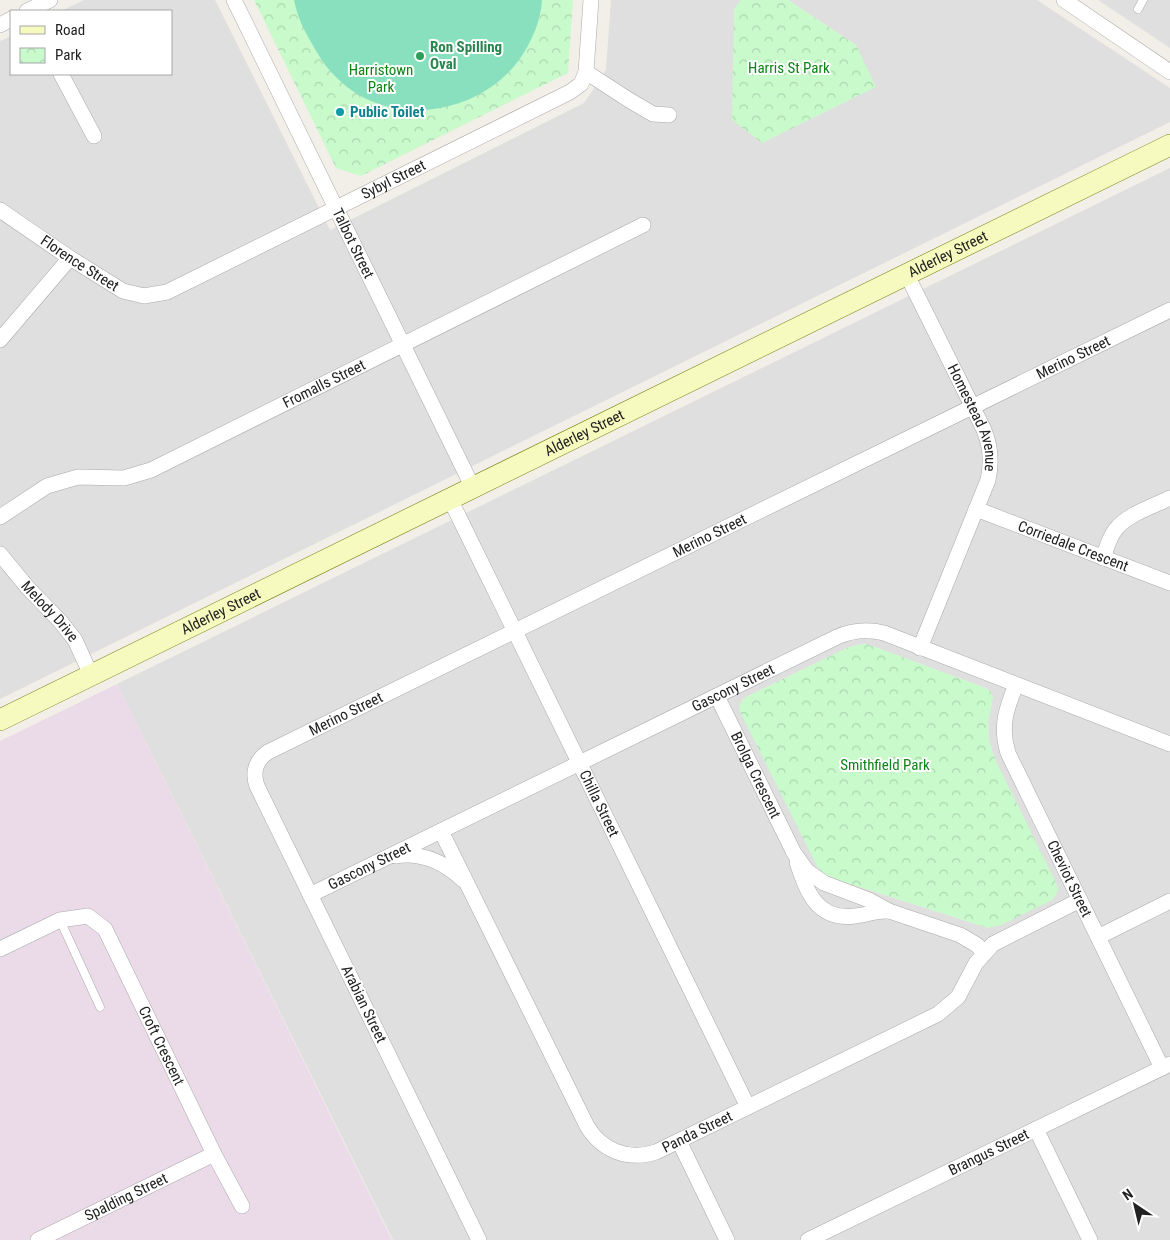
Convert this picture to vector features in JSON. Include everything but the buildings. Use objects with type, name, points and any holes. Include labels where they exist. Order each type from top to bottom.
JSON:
[{"type":"street","points":[[30,10],[50,0]]},
{"type":"street","name":"Talbot Street","points":[[234,0],[473,488]]},
{"type":"street","points":[[591,0],[586,72],[653,114],[669,114]]},
{"type":"street","points":[[1064,0],[1170,72]]},
{"type":"street","name":"Sybyl Street","points":[[167,292],[570,92],[580,84],[586,72]]},
{"type":"street","points":[[62,75],[94,136]]},
{"type":"street","name":"Alderley Street","points":[[0,720],[1170,145]]},
{"type":"street","name":"Florence Street","points":[[0,210],[70,258],[124,291],[144,296],[167,292]]},
{"type":"street","name":"Fromalls Street","points":[[0,518],[47,486],[78,477],[124,478],[151,470],[643,225]]},
{"type":"street","points":[[0,340],[70,258]]},
{"type":"street","name":"Homestead Avenue","points":[[907,274],[987,439],[991,458],[988,480],[920,648]]},
{"type":"street","name":"Merino Street","points":[[256,767],[259,759],[268,752],[1170,310]]},
{"type":"street","points":[[1103,558],[1112,535],[1120,524],[1170,498]]},
{"type":"street","name":"Chilla Street","points":[[450,499],[748,1107]]},
{"type":"street","name":"Corriedale Crescent","points":[[976,509],[1170,584]]},
{"type":"street","name":"Melody Drive","points":[[0,554],[28,588],[60,620],[75,640],[91,675]]},
{"type":"street","name":"Gascony Street","points":[[310,895],[846,633],[856,631],[875,631],[1170,744]]},
{"type":"street","name":"Cheviot Street","points":[[1016,685],[1005,714],[1003,727],[1004,742],[1008,753],[1098,937],[1166,1066]]},
{"type":"street","name":"Brolga Crescent","points":[[716,696],[794,853],[807,871],[824,883],[869,900],[889,911],[960,934],[984,952]]},
{"type":"street","name":"Arabian Street","points":[[256,767],[254,775],[257,786],[479,1240]]},
{"type":"street","name":"Panda Street","points":[[441,830],[592,1134],[605,1147],[630,1156],[648,1154],[679,1141],[938,1014],[958,997],[976,963],[984,952],[1000,939],[1080,900]]},
{"type":"street","name":"Brolga Crescent","points":[[794,853],[805,889],[821,908],[844,916],[860,915],[875,911],[889,911]]},
{"type":"street","points":[[386,857],[411,855],[434,861],[454,872],[470,889]]},
{"type":"street","points":[[1098,937],[1170,901]]},
{"type":"street","name":"Croft Crescent","points":[[0,949],[60,920],[88,916],[105,929],[214,1154],[242,1206]]},
{"type":"street","name":"Brangus Street","points":[[808,1240],[1166,1066]]},
{"type":"street","points":[[1036,1129],[1090,1240]]},
{"type":"street","points":[[679,1141],[727,1240]]},
{"type":"street","name":"Spalding Street","points":[[38,1240],[214,1154]]},
{"type":"lane","points":[[1138,9],[1143,0]]},
{"type":"lane","points":[[60,920],[100,1007]]},
{"type":"shaded area","points":[[84,0],[215,0],[330,230],[584,103],[606,70],[611,0],[741,0],[734,9],[856,45],[788,0],[1037,0],[1170,88],[1170,122],[0,699],[0,41],[10,36],[10,75],[172,75],[172,10],[63,10]]},
{"type":"shaded area","points":[[1098,0],[1170,0],[1170,48]]},
{"type":"shaded area","points":[[1170,168],[1170,1240],[393,1240],[117,684]],"holes":[[[866,644],[986,688],[990,692],[992,703],[988,722],[989,741],[995,759],[988,928],[838,880],[741,701],[847,648]]]},
{"type":"shaded area","points":[[117,684],[392,1240],[0,1240],[0,741]]},
{"type":"green space","name":"Harristown Park","points":[[254,0],[573,0],[568,73],[361,176],[336,168]]},
{"type":"green space","name":"Ron Spilling Oval","points":[[294,0],[542,0],[540,16],[528,46],[519,60],[502,79],[481,94],[457,104],[432,109],[407,110],[382,105],[359,95],[338,79],[323,62],[308,37]]},
{"type":"green space","name":"Harris St Park","points":[[741,0],[788,0],[856,45],[876,87],[762,143],[732,120],[734,9]]},
{"type":"green space","name":"Smithfield Park","points":[[867,644],[986,688],[991,692],[993,697],[988,722],[989,741],[995,759],[1057,885],[1058,891],[1052,900],[1001,925],[988,928],[838,880],[818,868],[740,712],[740,705],[746,697],[847,648]]},
{"type":"place","name":"Ron Spilling Oval","points":[[420,56]]},
{"type":"place","name":"Public Toilet","points":[[340,112]]}]
